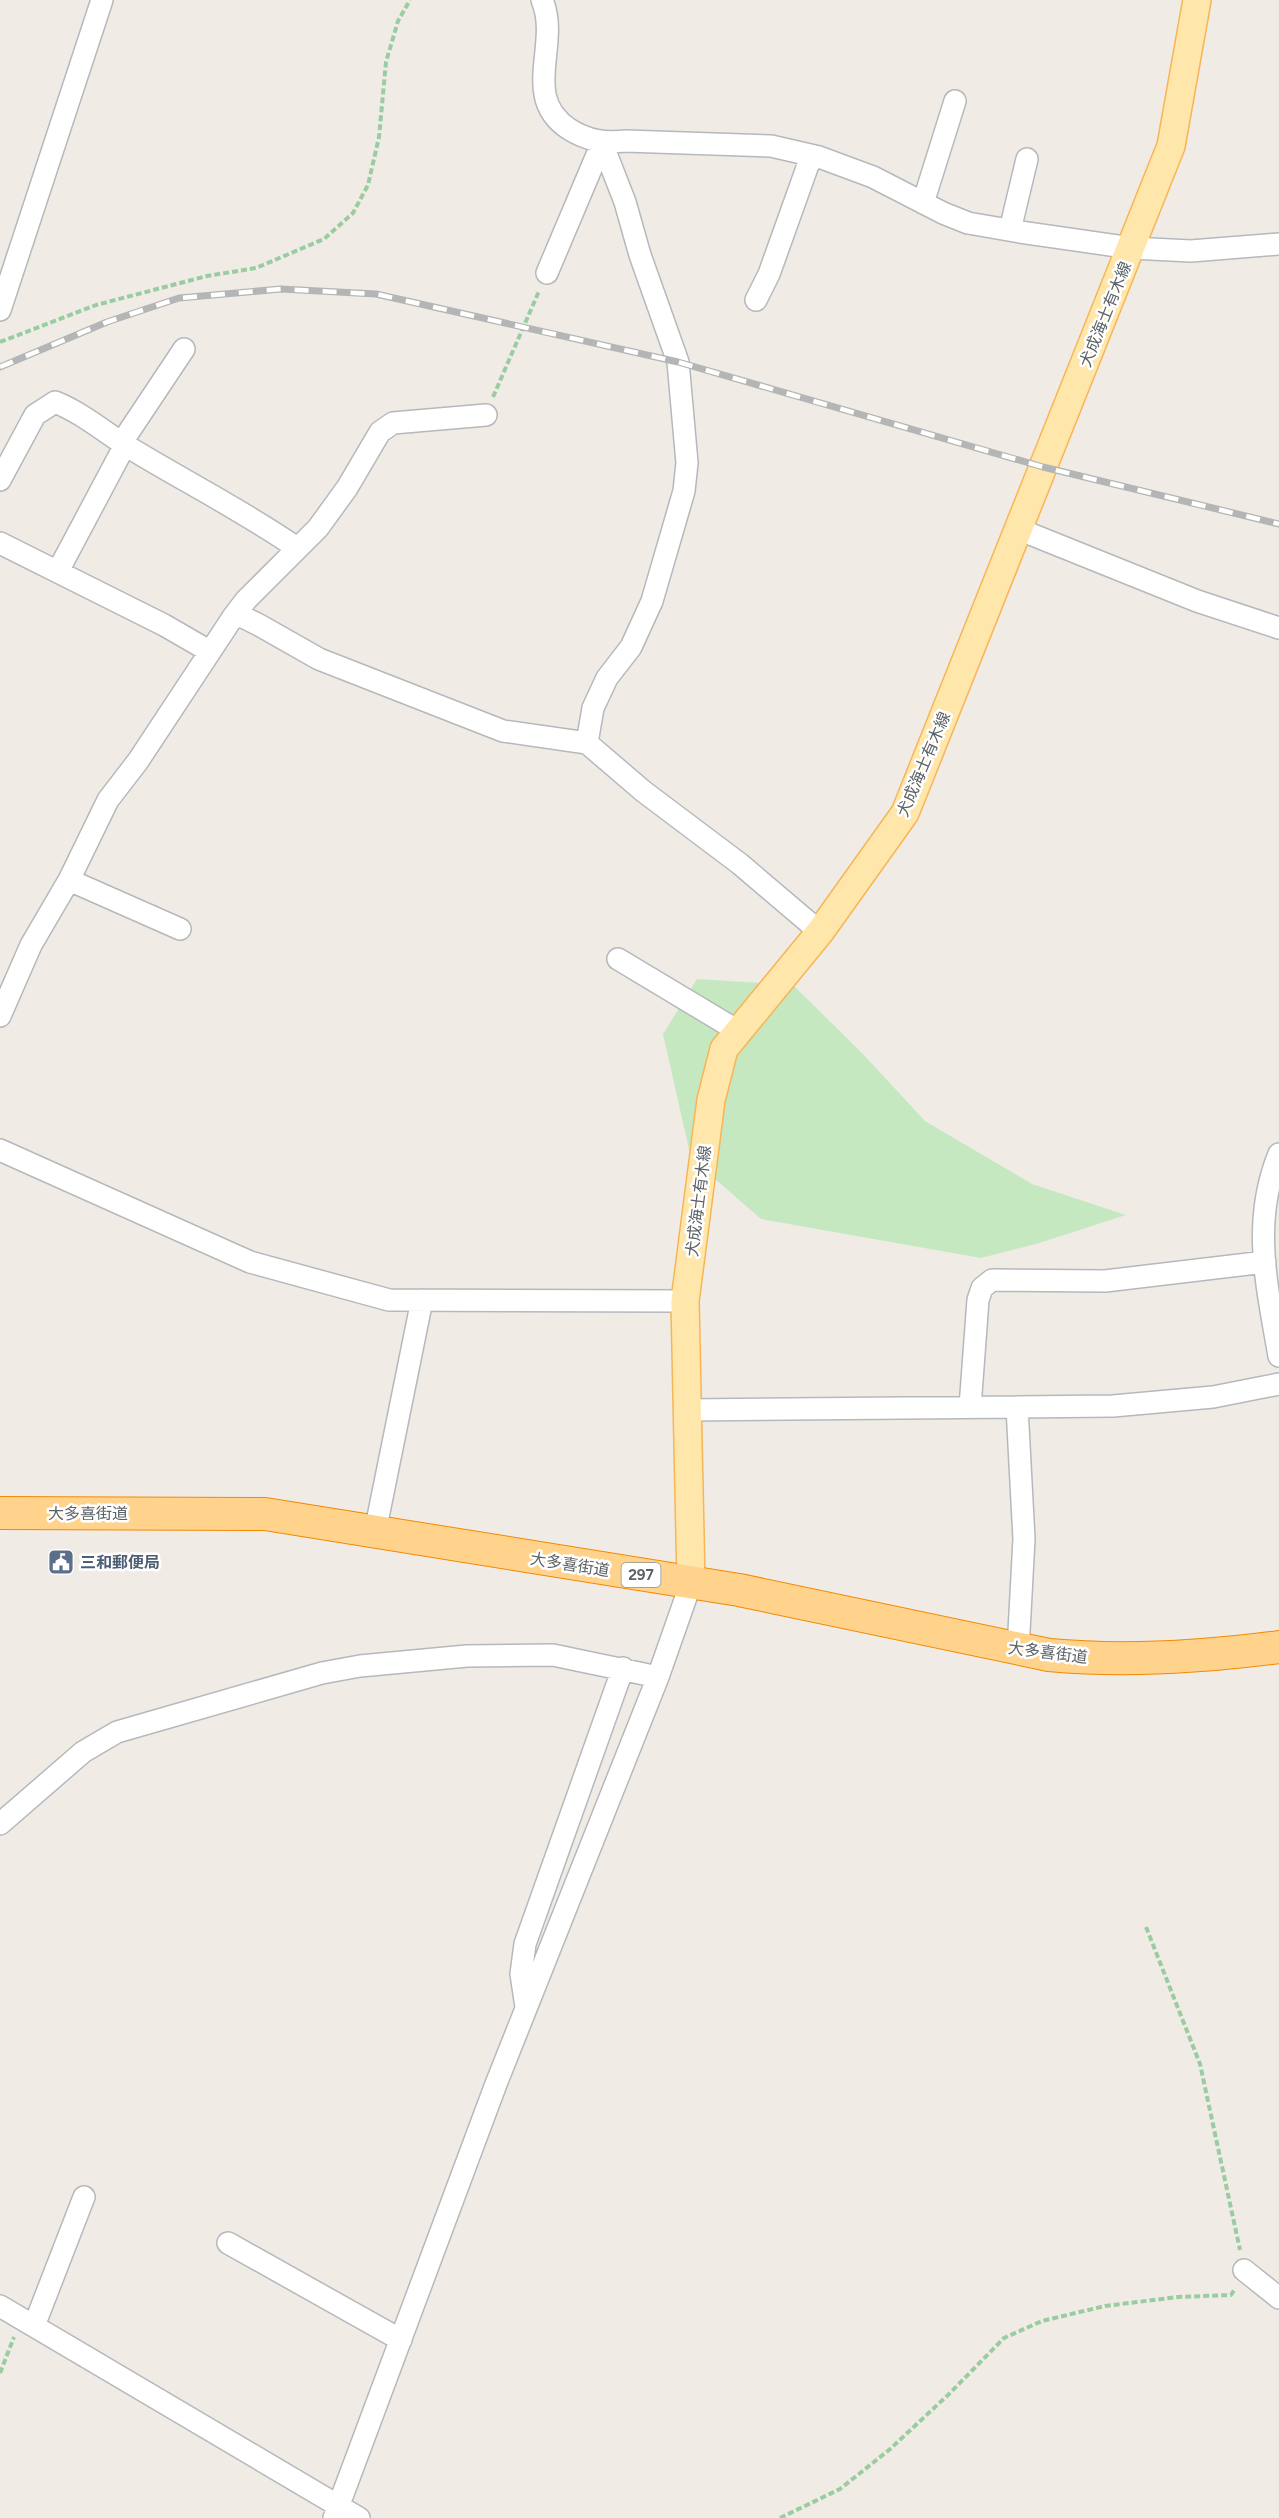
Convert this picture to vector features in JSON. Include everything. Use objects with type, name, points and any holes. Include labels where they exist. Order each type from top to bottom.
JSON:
[{"type":"highway","name":"大多喜街道","points":[[0,1513],[265,1514],[786,1599],[1018,1650],[1082,1658],[1121,1659],[1206,1655],[1279,1647]]},
{"type":"main road","name":"犬成海士有木線","points":[[690,1583],[685,1301],[711,1100],[724,1049],[820,932],[905,813],[1170,146],[1197,0]]},
{"type":"street","points":[[0,310],[102,0]]},
{"type":"street","points":[[542,0],[548,22],[543,79],[550,112],[558,122],[580,136],[602,143],[771,146],[819,157],[873,177],[968,223],[1131,249],[1191,251],[1279,243]]},
{"type":"street","points":[[923,203],[955,100]]},
{"type":"street","points":[[547,273],[602,143]]},
{"type":"street","points":[[587,742],[593,708],[607,678],[631,647],[652,602],[684,491],[687,463],[678,362],[640,255],[625,202],[602,143]]},
{"type":"street","points":[[756,300],[769,274],[808,165],[813,158],[819,157]]},
{"type":"street","points":[[1010,230],[1027,159]]},
{"type":"street","points":[[58,571],[123,444],[184,349]]},
{"type":"street","points":[[0,480],[35,415],[55,402],[67,407],[123,444],[263,524],[297,548]]},
{"type":"street","points":[[0,1016],[31,945],[69,880],[108,800],[138,761],[209,651],[246,600],[330,512],[380,432],[393,423],[486,415]]},
{"type":"street","points":[[1018,529],[1197,601],[1279,628]]},
{"type":"street","points":[[0,543],[164,625],[209,651]]},
{"type":"street","points":[[234,617],[243,617],[319,659],[503,731],[587,742],[643,791],[741,864],[820,932]]},
{"type":"street","points":[[69,880],[180,929]]},
{"type":"street","points":[[618,959],[738,1031]]},
{"type":"street","points":[[0,1150],[250,1262],[389,1300],[685,1301]]},
{"type":"street","points":[[1279,1154],[1266,1190],[1262,1234],[1279,1356]]},
{"type":"street","points":[[970,1407],[978,1300],[982,1288],[992,1280],[1104,1281],[1265,1262]]},
{"type":"street","points":[[375,1532],[422,1300]]},
{"type":"street","points":[[687,1410],[1113,1406],[1191,1399],[1279,1384]]},
{"type":"street","points":[[1017,1407],[1024,1539],[1018,1650]]},
{"type":"street","points":[[337,2512],[526,2008],[658,1677],[690,1583]]},
{"type":"street","points":[[0,1824],[83,1752],[117,1732],[322,1673],[360,1666],[467,1656],[553,1655],[658,1677]]},
{"type":"street","points":[[526,2008],[521,1974],[525,1944],[623,1668]]},
{"type":"street","points":[[27,2322],[84,2197]]},
{"type":"street","points":[[228,2243],[400,2340]]},
{"type":"street","points":[[1244,2270],[1279,2298]]},
{"type":"street","points":[[0,2306],[337,2512],[359,2518]]},
{"type":"path","points":[[0,342],[96,305],[207,276],[256,268],[324,239],[353,213],[368,185],[379,137],[386,62],[398,21],[410,0]]},
{"type":"path","points":[[486,415],[547,273]]},
{"type":"path","points":[[780,2518],[840,2489],[889,2450],[950,2394],[1004,2338],[1042,2321],[1104,2306],[1178,2297],[1232,2295],[1244,2270],[1228,2184],[1200,2064],[1146,1927]]},
{"type":"path","points":[[0,2373],[27,2322]]},
{"type":"green space","points":[[697,979],[793,985],[862,1053],[925,1121],[1032,1184],[1126,1215],[1036,1244],[981,1258],[761,1219],[691,1158],[663,1034]]},
{"type":"railway","points":[[0,367],[107,322],[179,298],[281,289],[376,294],[678,362],[1043,467],[1279,524]]},
{"type":"place","name":"三和郵便局","points":[[61,1562]]}]
